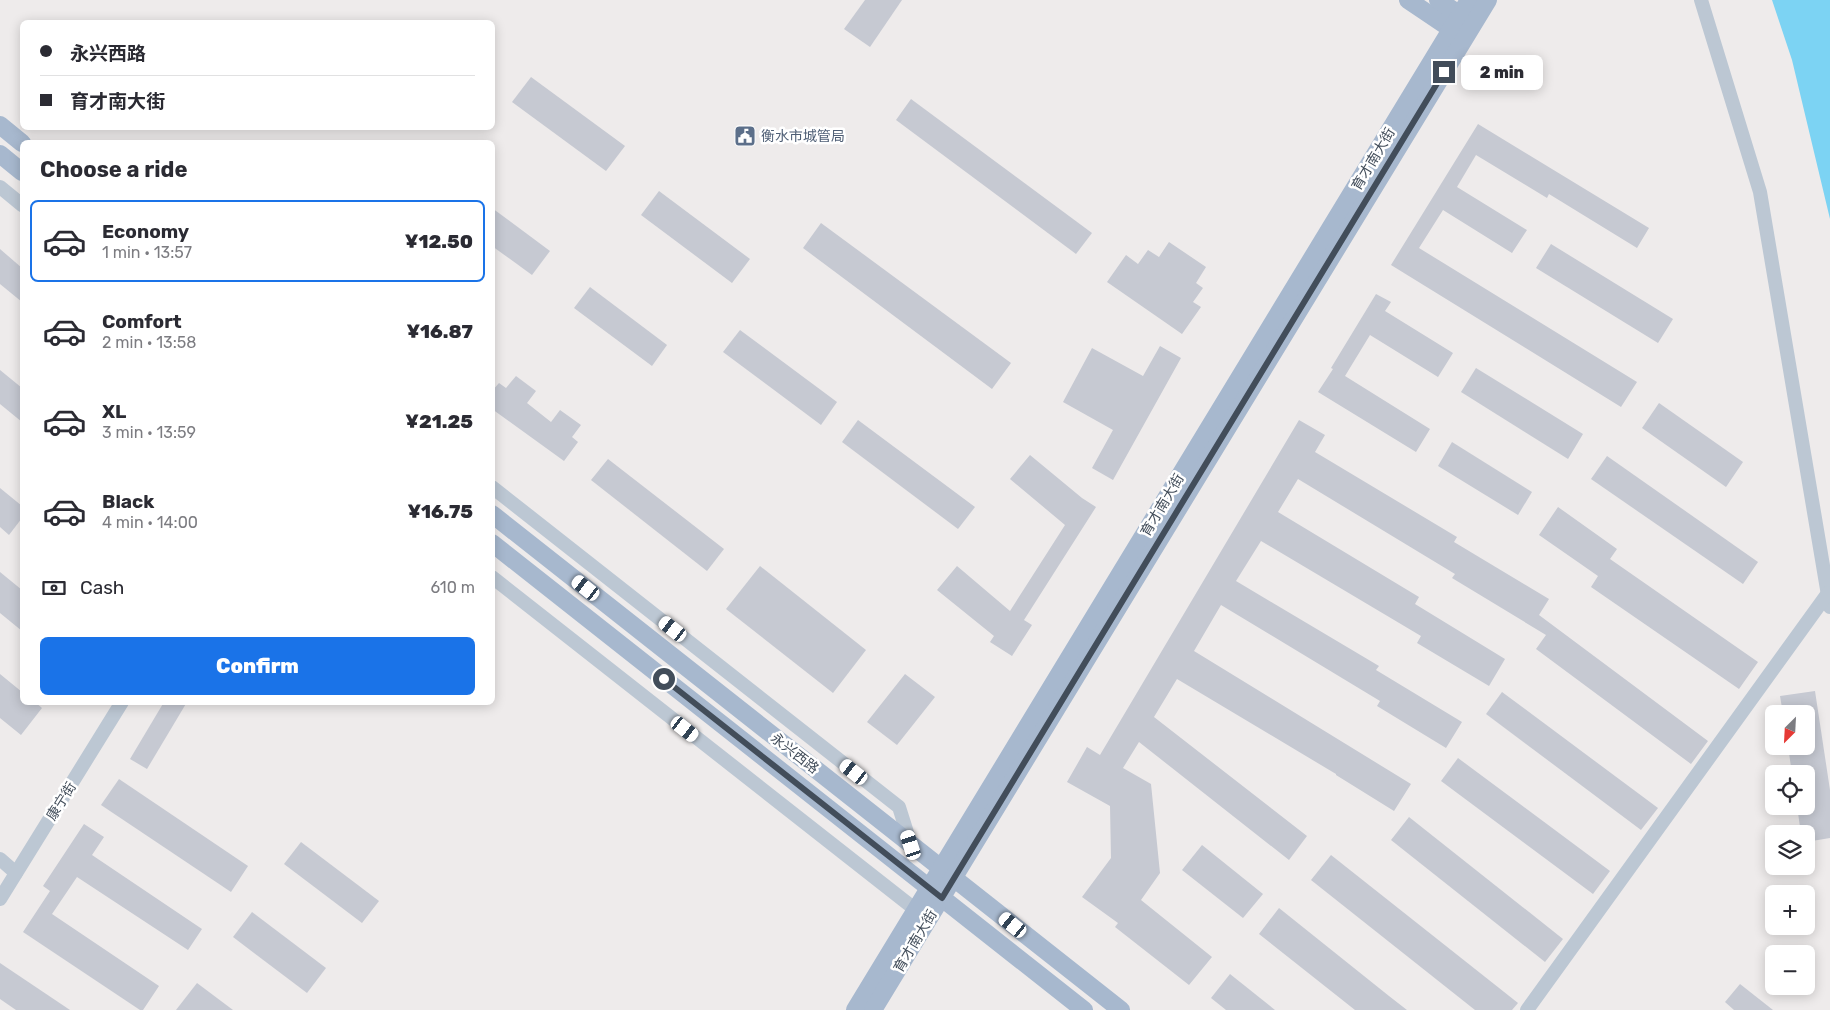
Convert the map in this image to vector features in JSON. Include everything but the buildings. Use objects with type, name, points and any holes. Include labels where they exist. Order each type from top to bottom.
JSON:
[{"type":"main road","points":[[1408,0],[1464,21]]},
{"type":"main road","points":[[1438,0],[1464,21]]},
{"type":"main road","name":"育才南大街","points":[[873,1010],[936,893],[1464,21],[1488,0]]},
{"type":"main road","points":[[0,125],[20,141]]},
{"type":"main road","points":[[0,154],[20,170]]},
{"type":"main road","name":"永兴西路","points":[[495,516],[1121,1010]]},
{"type":"main road","name":"永兴西路","points":[[495,546],[1084,1010]]},
{"type":"main road","name":"育才南大街","points":[[855,1010],[916,910],[936,893]]},
{"type":"street","points":[[1527,1010],[1829,600],[1760,192],[1701,0]]},
{"type":"street","points":[[0,187],[20,204]]},
{"type":"street","points":[[495,489],[899,807],[911,845]]},
{"type":"street","points":[[495,579],[916,910]]},
{"type":"street","name":"康宁街","points":[[0,899],[120,705]]},
{"type":"street","points":[[0,860],[16,873]]},
{"type":"water","points":[[1772,0],[1830,0],[1830,219],[1792,60]]},
{"type":"place","name":"衡水市城管局","points":[[745,136]]},
{"type":"route","points":[[664,679],[942,898],[1444,72]]}]
